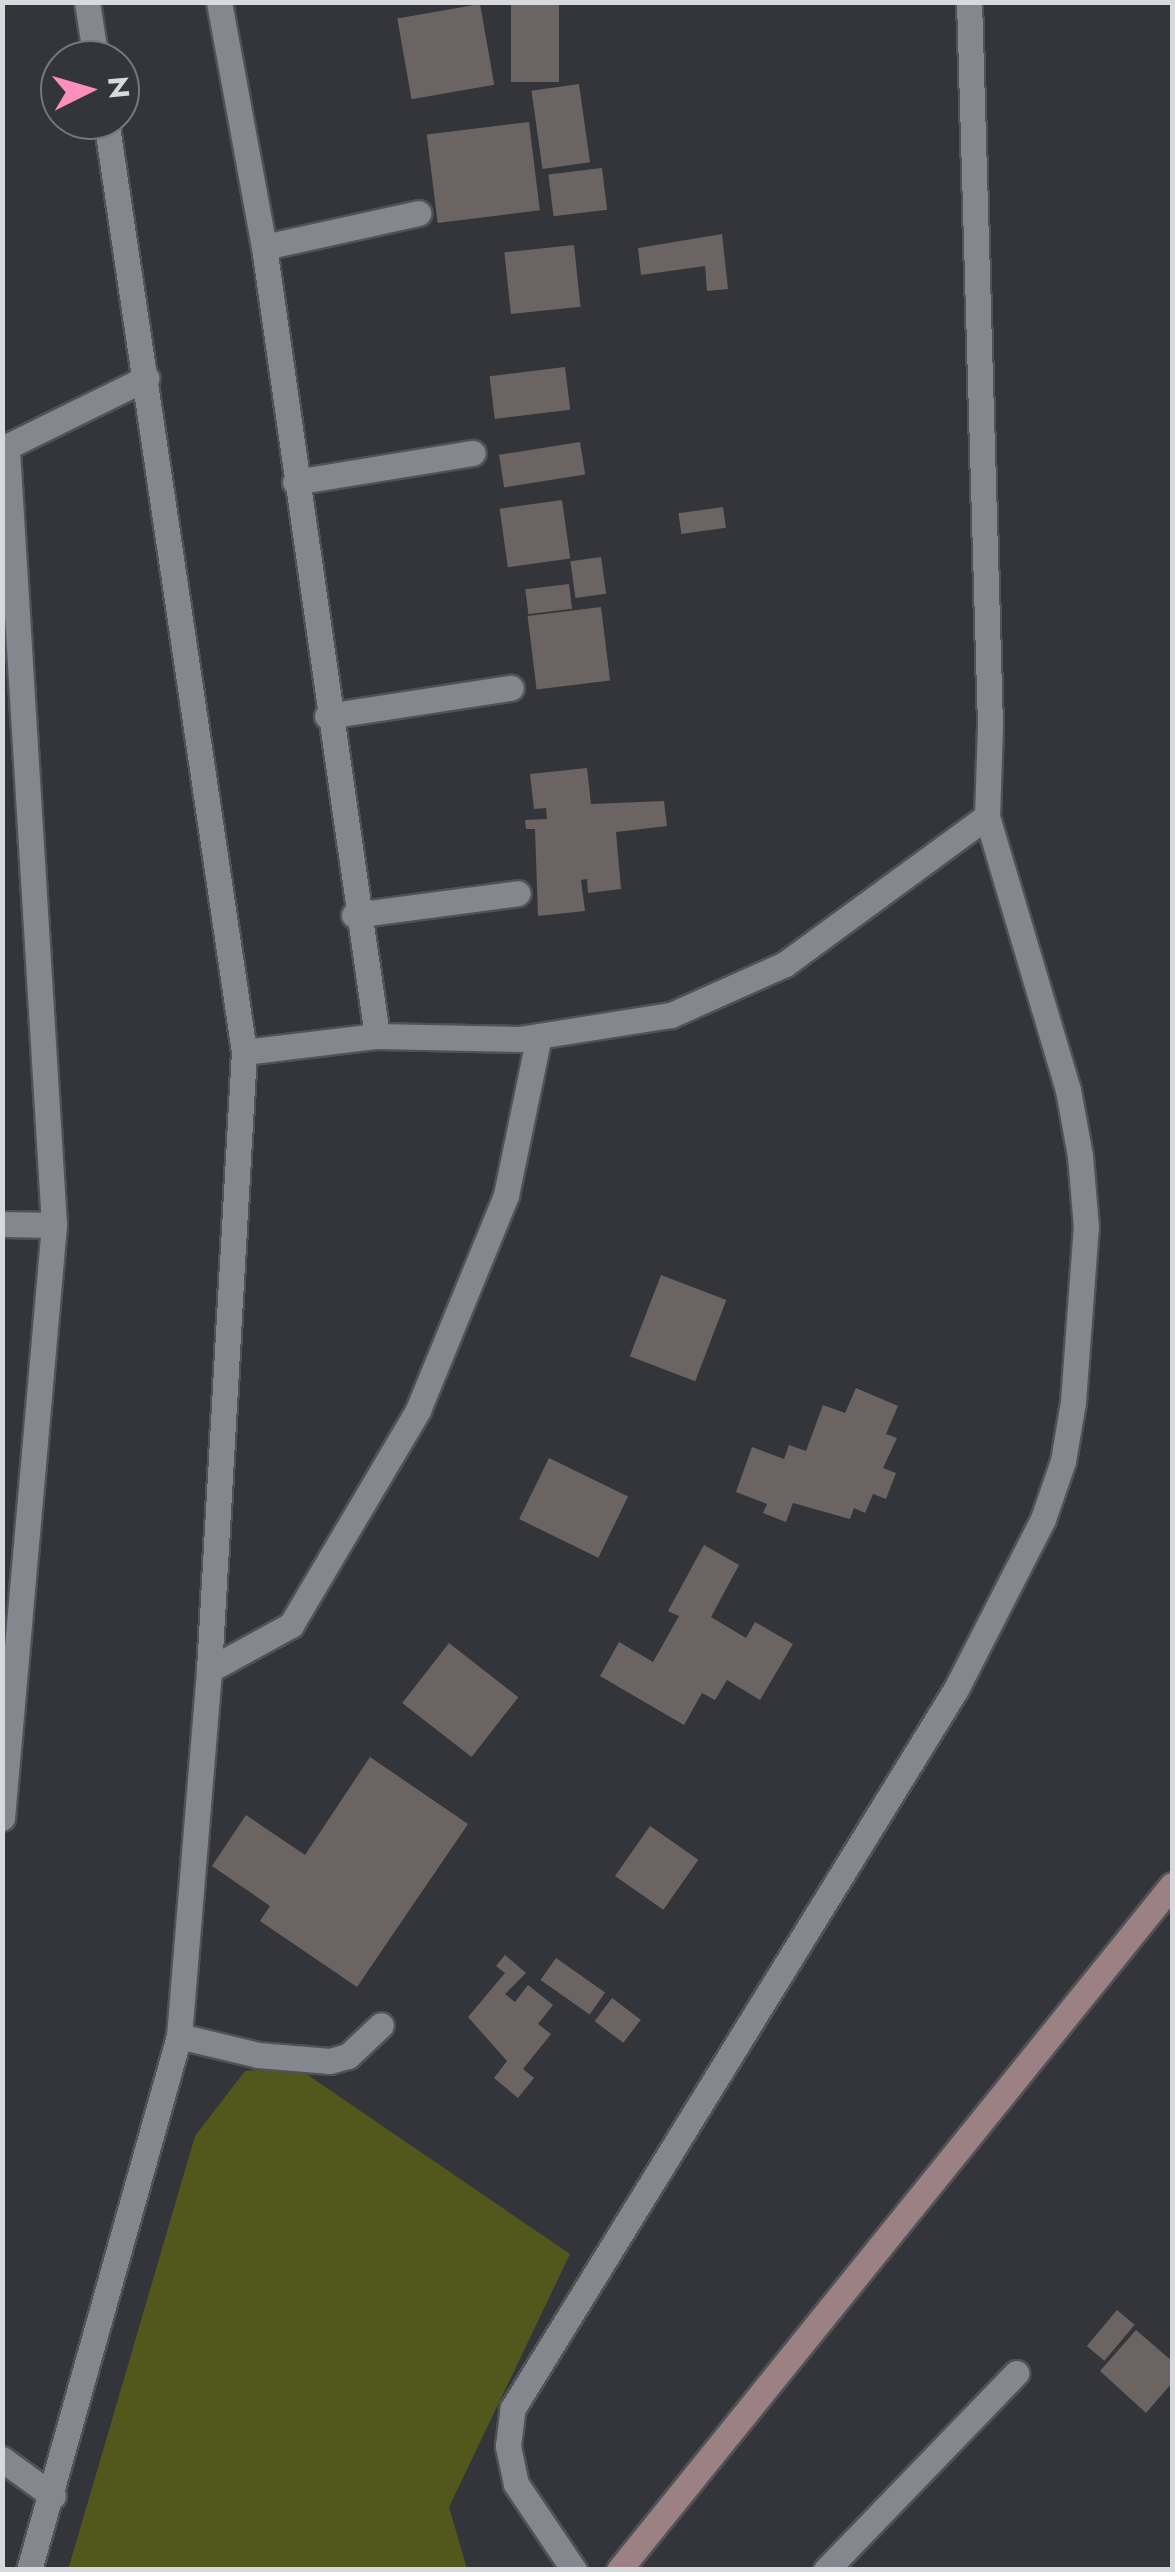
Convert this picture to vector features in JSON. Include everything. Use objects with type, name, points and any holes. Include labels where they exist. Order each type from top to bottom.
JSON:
[{"type":"main road","points":[[618,2570],[1172,1885]]},
{"type":"street","points":[[87,2],[93,40]]},
{"type":"street","points":[[574,2570],[516,2484],[508,2446],[514,2408],[956,1689],[1043,1519],[1063,1462],[1086,1227],[1080,1156],[1068,1090],[987,816],[990,725],[969,2]]},
{"type":"street","points":[[225,4],[264,248],[354,915],[376,1036]]},
{"type":"street","points":[[28,2570],[53,2496],[179,2036],[209,1670],[244,1052],[109,140]]},
{"type":"street","points":[[264,248],[418,213]]},
{"type":"street","points":[[2,1818],[54,1225],[5,449],[146,378]]},
{"type":"street","points":[[296,482],[473,454]]},
{"type":"street","points":[[327,716],[511,688]]},
{"type":"street","points":[[244,1052],[376,1036],[539,1036],[671,1015],[785,964],[987,816]]},
{"type":"street","points":[[354,915],[518,893]]},
{"type":"street","points":[[209,1670],[291,1625],[418,1410],[506,1195],[539,1036]]},
{"type":"street","points":[[2,1224],[54,1225]]},
{"type":"street","points":[[179,2036],[258,2055],[330,2060],[348,2056],[381,2026]]},
{"type":"street","points":[[826,2570],[1016,2373]]},
{"type":"street","points":[[2,2460],[53,2496]]},
{"type":"green space","points":[[296,2067],[570,2254],[449,2507],[467,2569],[68,2570],[195,2136],[245,2071]]},
{"type":"building","points":[[511,2],[559,2],[559,82],[511,82]]},
{"type":"building","points":[[480,4],[494,85],[412,99],[397,19]]},
{"type":"building","points":[[579,84],[590,162],[542,169],[531,91]]},
{"type":"building","points":[[529,122],[540,210],[438,223],[427,135]]},
{"type":"building","points":[[602,168],[607,210],[554,216],[548,175]]},
{"type":"building","points":[[722,234],[728,289],[707,291],[705,266],[641,275],[638,248]]},
{"type":"building","points":[[574,245],[580,307],[511,314],[504,252]]},
{"type":"building","points":[[565,367],[570,410],[495,419],[490,376]]},
{"type":"building","points":[[580,442],[585,475],[504,487],[499,455]]},
{"type":"building","points":[[562,500],[570,558],[508,567],[500,509]]},
{"type":"building","points":[[723,507],[726,528],[681,534],[678,513]]},
{"type":"building","points":[[601,557],[606,594],[575,598],[570,561]]},
{"type":"building","points":[[569,584],[572,609],[528,614],[525,589]]},
{"type":"building","points":[[601,607],[610,680],[537,689],[528,616]]},
{"type":"building","points":[[587,768],[591,804],[664,801],[667,826],[616,832],[621,889],[588,893],[587,879],[581,880],[585,911],[538,916],[535,829],[526,829],[525,820],[547,819],[546,808],[534,809],[530,774]]},
{"type":"building","points":[[661,1275],[726,1300],[695,1381],[630,1356]]},
{"type":"building","points":[[856,1388],[898,1406],[886,1434],[897,1438],[883,1468],[896,1473],[886,1499],[873,1494],[865,1513],[854,1508],[850,1519],[793,1503],[786,1522],[763,1513],[767,1504],[736,1492],[752,1447],[784,1459],[789,1445],[806,1451],[823,1405],[845,1413]]},
{"type":"building","points":[[549,1458],[628,1497],[598,1558],[519,1519]]},
{"type":"building","points":[[704,1545],[739,1565],[711,1617],[746,1638],[755,1622],[793,1644],[760,1700],[727,1680],[715,1700],[702,1693],[684,1725],[600,1676],[619,1642],[653,1662],[679,1616],[668,1611]]},
{"type":"building","points":[[449,1643],[518,1697],[472,1757],[402,1703]]},
{"type":"building","points":[[370,1757],[468,1824],[357,1987],[260,1921],[270,1906],[212,1866],[246,1815],[305,1855]]},
{"type":"building","points":[[650,1826],[698,1860],[663,1910],[615,1876]]},
{"type":"building","points":[[505,1955],[526,1973],[505,1994],[515,2002],[528,1985],[553,2005],[538,2024],[551,2034],[523,2069],[534,2078],[518,2098],[494,2078],[507,2061],[468,2017],[505,1973],[496,1966]]},
{"type":"building","points":[[556,1958],[605,1992],[590,2015],[541,1980]]},
{"type":"building","points":[[612,1998],[641,2020],[623,2043],[595,2021]]},
{"type":"building","points":[[1117,2310],[1135,2325],[1104,2361],[1087,2346]]},
{"type":"building","points":[[1136,2330],[1172,2361],[1172,2383],[1146,2413],[1100,2371]]}]
